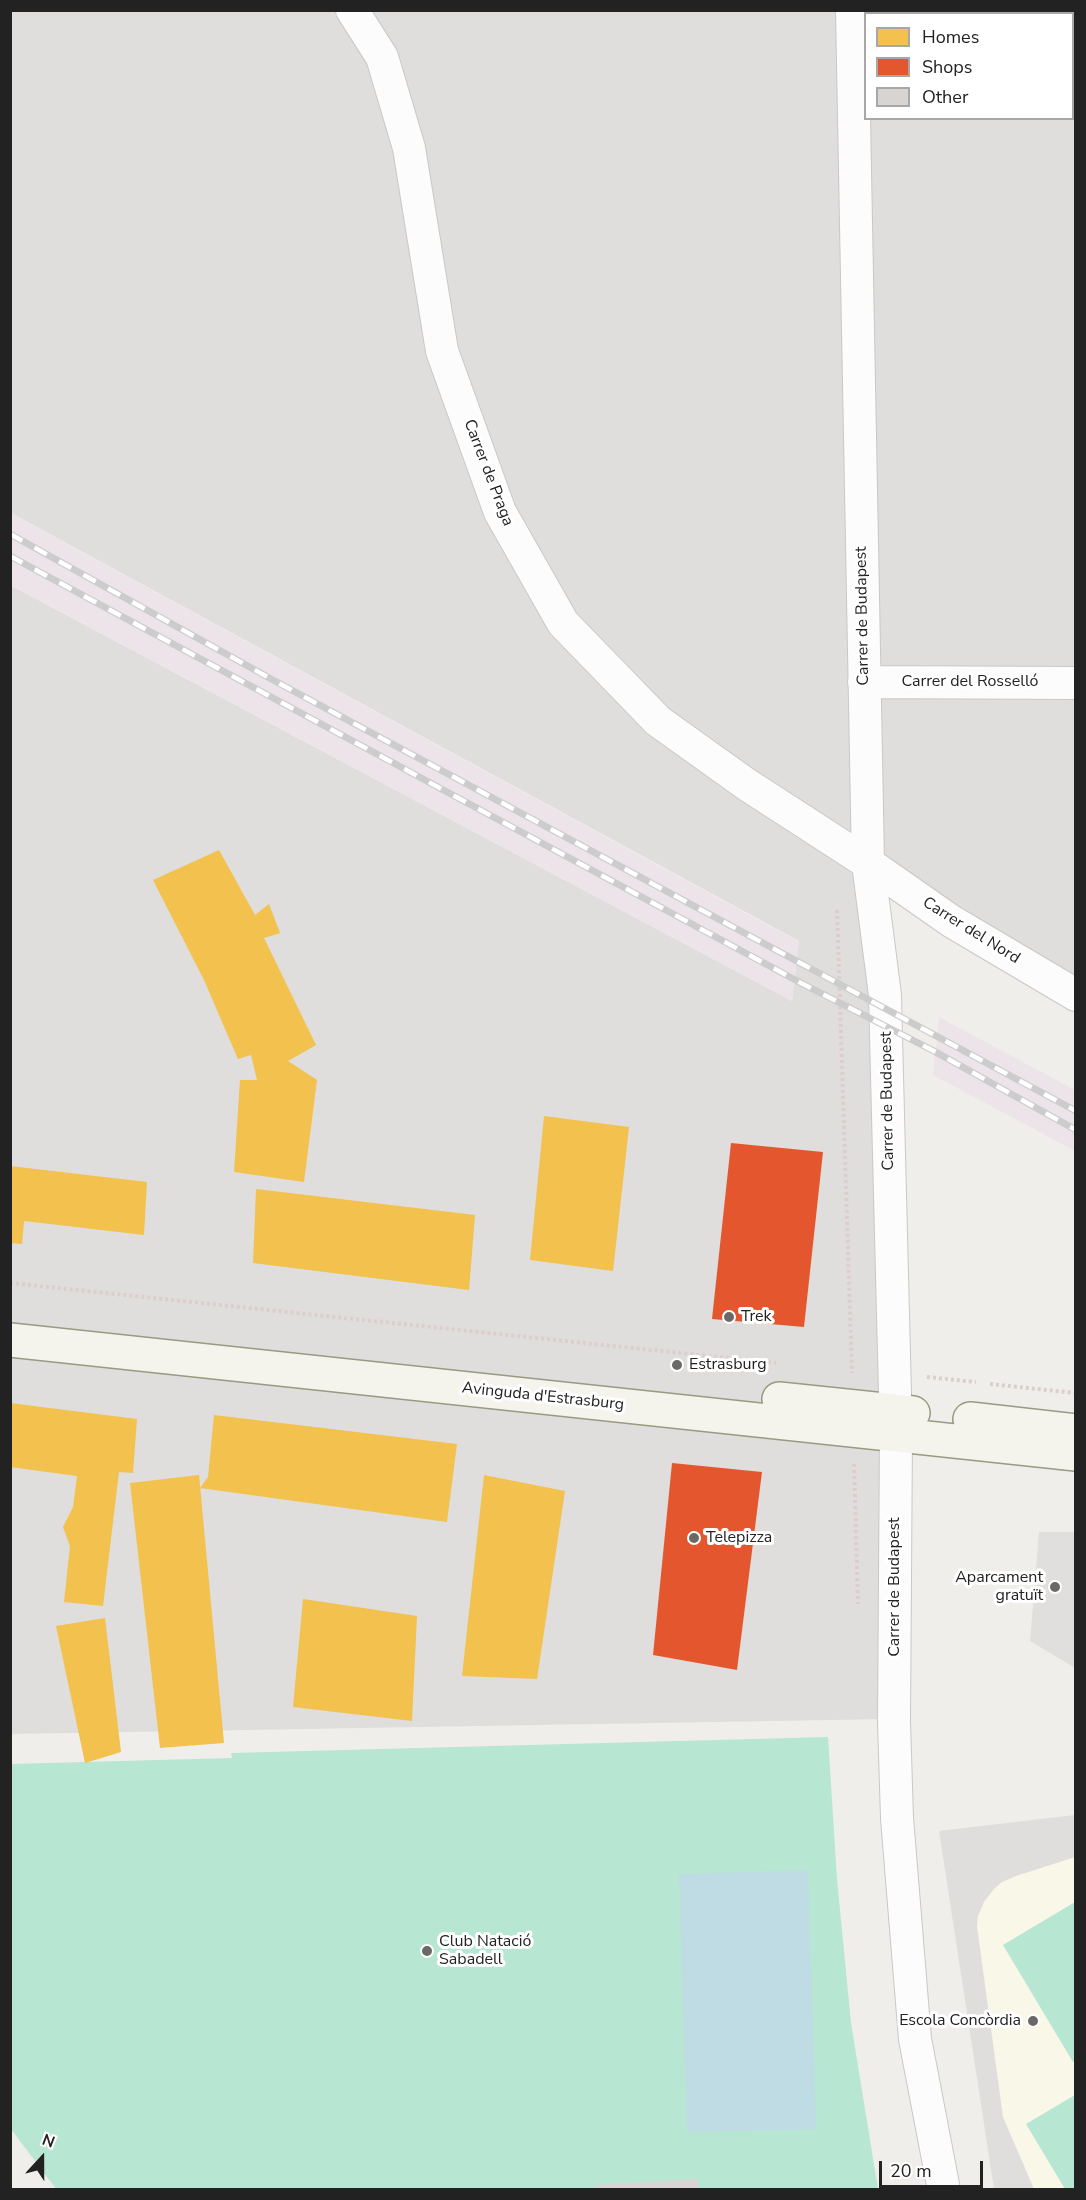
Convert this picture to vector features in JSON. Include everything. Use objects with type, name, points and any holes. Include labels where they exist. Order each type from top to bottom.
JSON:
[{"type":"main road","name":"Avinguda d'Estrasburg","points":[[10,1320],[895,1423],[1076,1454]]},
{"type":"main road","name":"Avinguda d'Estrasburg","points":[[10,1340],[853,1418]]},
{"type":"main road","name":"Avinguda d'Estrasburg","points":[[895,1423],[1076,1431]]},
{"type":"street","name":"Carrer de Praga","points":[[352,10],[382,57],[409,148],[442,351],[500,512],[563,623],[658,721],[746,784],[868,862]]},
{"type":"street","name":"Carrer de Budapest","points":[[852,10],[868,862],[885,995],[895,1423],[894,1722],[897,1818],[915,2040],[944,2190]]},
{"type":"street","name":"Carrer del Rosselló","points":[[864,682],[1076,682]]},
{"type":"street","name":"Carrer del Nord","points":[[868,862],[951,921],[1076,995]]},
{"type":"path","points":[[837,900],[859,1609]]},
{"type":"path","points":[[10,1283],[780,1364]]},
{"type":"path","points":[[852,1371],[1076,1393]]},
{"type":"shaded area","points":[[11,11],[1075,11],[1075,993],[869,863],[889,1719],[11,1734],[10,585],[792,1001],[799,941],[11,513]]},
{"type":"shaded area","points":[[10,513],[799,942],[792,1001],[11,585]]},
{"type":"shaded area","points":[[939,1017],[1075,1090],[1075,1151],[933,1075]]},
{"type":"shaded area","name":"Aparcament gratuït","points":[[1039,1532],[1075,1532],[1075,1668],[1030,1641]]},
{"type":"shaded area","name":"Escola Concòrdia","points":[[1075,1815],[1075,2189],[994,2189],[939,1831]]},
{"type":"shaded area","name":"Escola Concòrdia","points":[[1075,1857],[1075,2189],[1034,2189],[1003,2117],[977,1926],[978,1916],[984,1902],[1002,1882]]},
{"type":"green space","name":"Club Natació Sabadell","points":[[828,1737],[837,1879],[851,2023],[878,2189],[56,2189],[11,2129],[11,1764],[232,1758],[231,1753]]},
{"type":"green space","points":[[1075,1902],[1076,2060],[1073,2062],[1003,1945]]},
{"type":"green space","points":[[1075,2095],[1075,2189],[1065,2189],[1026,2124]]},
{"type":"water","points":[[808,1870],[816,2129],[687,2132],[679,1874]]},
{"type":"building: Homes","points":[[219,850],[255,915],[269,904],[280,933],[264,938],[316,1045],[288,1061],[317,1080],[304,1182],[234,1172],[240,1080],[257,1080],[251,1055],[238,1059],[204,980],[153,880]]},
{"type":"building: Homes","points":[[544,1116],[629,1127],[613,1271],[530,1260]]},
{"type":"building: Homes","points":[[10,1166],[147,1182],[144,1235],[24,1221],[22,1244],[10,1243]]},
{"type":"building: Homes","points":[[256,1189],[475,1215],[469,1290],[253,1263]]},
{"type":"building: Homes","points":[[10,1403],[137,1419],[133,1473],[119,1472],[103,1606],[64,1602],[70,1546],[63,1527],[73,1507],[77,1476],[10,1467]]},
{"type":"building: Homes","points":[[214,1415],[457,1444],[447,1522],[200,1488],[208,1477]]},
{"type":"building: Homes","points":[[199,1475],[224,1743],[160,1748],[130,1483]]},
{"type":"building: Homes","points":[[484,1475],[565,1491],[537,1679],[462,1676]]},
{"type":"building: Homes","points":[[303,1599],[417,1616],[412,1721],[293,1707]]},
{"type":"building: Homes","points":[[105,1618],[121,1752],[85,1763],[56,1626]]},
{"type":"building: Shops","points":[[731,1143],[823,1152],[804,1327],[712,1319]]},
{"type":"building: Shops","points":[[672,1463],[762,1472],[737,1670],[653,1655]]},
{"type":"building: Other","points":[[698,2179],[699,2190],[595,2190],[595,2185]]},
{"type":"railway","points":[[10,534],[273,680],[1076,1111]]},
{"type":"railway","points":[[10,556],[801,983],[932,1050],[1076,1130]]},
{"type":"place","name":"Trek","points":[[729,1317]]},
{"type":"place","name":"Estrasburg","points":[[677,1365]]},
{"type":"place","name":"Telepizza","points":[[694,1538]]},
{"type":"place","name":"Aparcament gratuït","points":[[1055,1587]]},
{"type":"place","name":"Club Natació Sabadell","points":[[427,1951]]},
{"type":"place","name":"Escola Concòrdia","points":[[1033,2021]]}]
